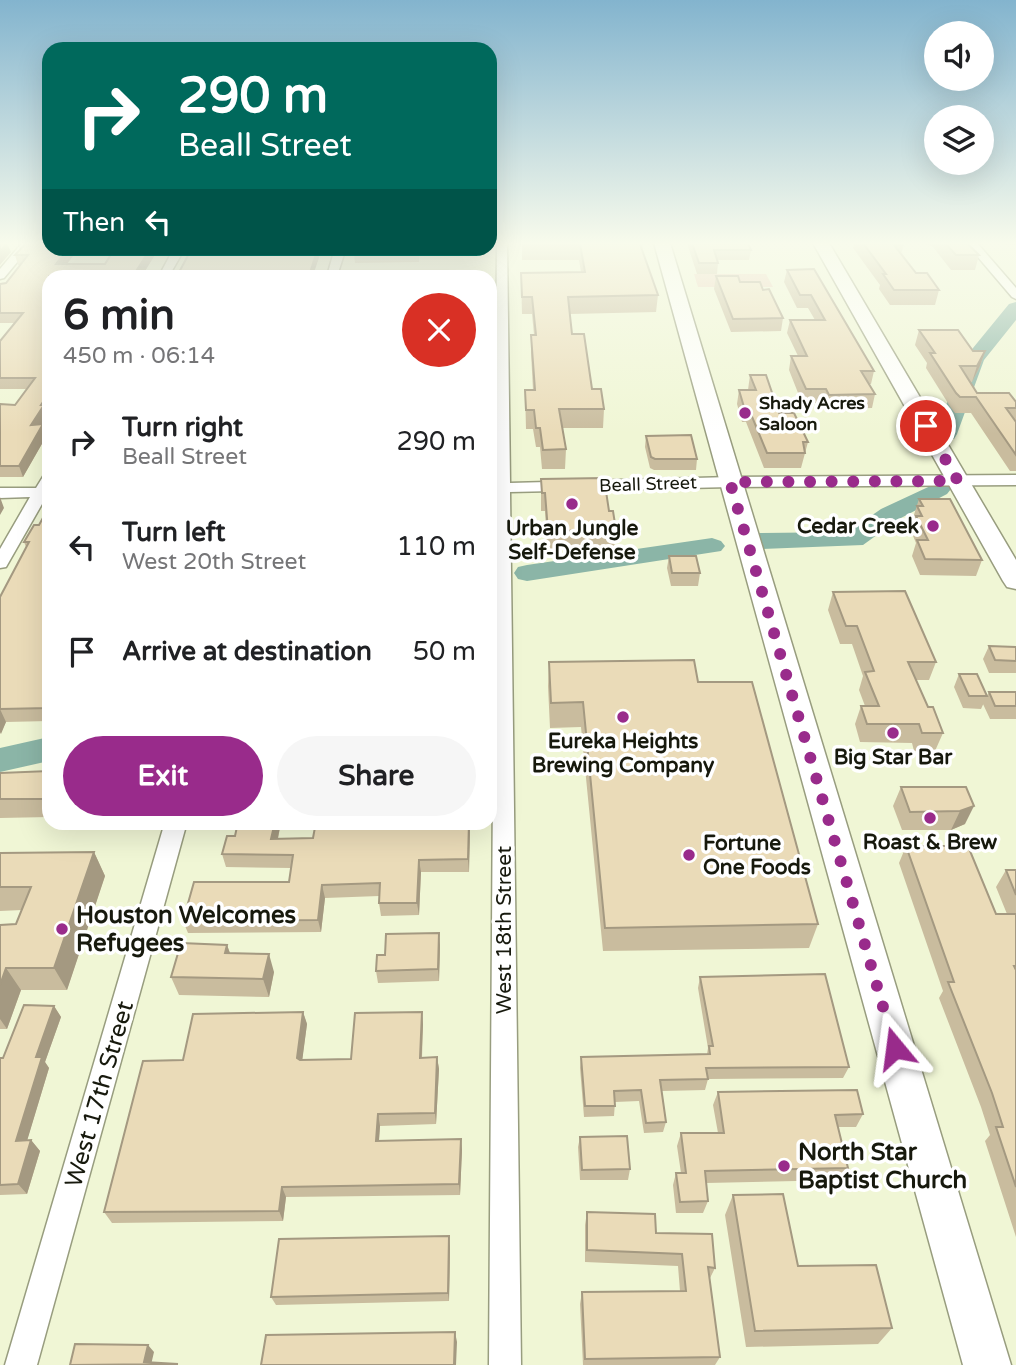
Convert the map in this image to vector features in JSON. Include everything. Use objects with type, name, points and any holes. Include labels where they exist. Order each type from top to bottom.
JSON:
[{"type":"street","name":"West 18th Street","points":[[501,307],[497,488],[505,1365]]},
{"type":"street","points":[[681,307],[987,1365]]},
{"type":"street","points":[[858,307],[1016,581]]},
{"type":"street","name":"Beall Street","points":[[497,488],[730,482],[1016,480]]},
{"type":"street","points":[[0,493],[42,488]]},
{"type":"street","points":[[0,564],[42,495]]},
{"type":"street","name":"West 17th Street","points":[[21,1365],[174,830]]},
{"type":"building","points":[[0,307],[42,307],[42,408],[31,425],[42,426],[19,466],[0,466],[0,404],[15,405],[35,378],[0,378],[0,341],[23,313],[0,313]]},
{"type":"building","points":[[533,307],[569,307],[572,334],[584,334],[592,389],[601,389],[604,409],[559,409],[566,449],[543,450],[534,410],[526,410],[525,390],[535,390],[531,335],[536,335]]},
{"type":"building","points":[[728,307],[778,307],[783,318],[733,319]]},
{"type":"building","points":[[818,307],[836,307],[874,371],[861,371],[875,394],[829,395],[826,389],[806,389],[791,356],[807,356],[790,320],[825,320]]},
{"type":"building","points":[[919,330],[958,330],[973,351],[985,351],[977,366],[960,366],[977,393],[1009,393],[1016,402],[1016,408],[1006,408],[1016,422],[1016,455],[976,397],[960,397],[956,393],[930,353],[935,353]]},
{"type":"building","points":[[750,375],[766,375],[779,413],[794,413],[808,442],[803,442],[805,453],[767,453],[748,407],[744,407],[739,390],[756,390]]},
{"type":"building","points":[[691,435],[697,459],[651,457],[646,436]]},
{"type":"building","points":[[604,478],[609,511],[613,511],[616,530],[548,531],[541,479]]},
{"type":"building","points":[[919,499],[950,499],[982,560],[925,559],[917,540],[928,540],[916,516],[922,516],[917,506],[923,506]]},
{"type":"building","points":[[42,520],[42,708],[0,709],[0,597],[29,542],[24,542],[34,525],[39,525]]},
{"type":"building","points":[[669,556],[696,556],[700,573],[672,573]]},
{"type":"building","points":[[905,591],[936,662],[908,662],[928,707],[933,707],[943,733],[922,733],[919,724],[867,724],[861,706],[879,706],[865,672],[874,671],[857,626],[846,626],[833,592]]},
{"type":"building","points":[[989,646],[1016,647],[1016,661],[995,660]]},
{"type":"building","name":"Fortune One Foods","points":[[694,660],[698,682],[752,682],[818,924],[605,928],[583,702],[551,703],[549,662]]},
{"type":"building","points":[[959,674],[977,674],[987,696],[969,696]]},
{"type":"building","points":[[989,692],[1016,692],[1016,706],[995,706]]},
{"type":"building","points":[[42,771],[42,799],[0,799],[0,773]]},
{"type":"building","points":[[901,787],[966,787],[974,806],[960,811],[910,812]]},
{"type":"building","points":[[236,830],[273,830],[271,839],[313,838],[314,830],[469,830],[468,859],[419,860],[417,903],[379,903],[380,883],[322,885],[318,920],[183,921],[194,882],[289,882],[293,855],[222,854],[227,836],[235,836]]},
{"type":"building","points":[[906,846],[968,846],[996,914],[1016,914],[1016,1187],[996,1127],[1003,1127],[948,982],[954,982]]},
{"type":"building","points":[[94,852],[54,968],[6,968],[0,985],[0,925],[16,924],[31,887],[0,887],[0,853]]},
{"type":"building","points":[[1006,870],[1016,870],[1016,895]]},
{"type":"building","points":[[439,933],[438,969],[376,971],[377,955],[385,955],[386,934]]},
{"type":"building","points":[[181,943],[227,945],[225,953],[269,954],[263,979],[171,977]]},
{"type":"building","points":[[825,974],[849,1067],[706,1068],[708,1079],[660,1080],[666,1122],[646,1123],[641,1090],[614,1091],[615,1106],[585,1106],[581,1057],[710,1054],[709,1046],[713,1046],[700,977]]},
{"type":"building","points":[[24,1005],[54,1006],[36,1057],[42,1057],[16,1141],[31,1140],[18,1184],[0,1185],[0,1058],[3,1058]]},
{"type":"building","points":[[303,1012],[297,1058],[300,1060],[351,1059],[355,1013],[422,1012],[420,1058],[437,1057],[435,1113],[378,1114],[376,1141],[461,1139],[459,1184],[282,1187],[279,1211],[104,1212],[143,1061],[183,1060],[193,1014]]},
{"type":"building","points":[[857,1090],[863,1114],[835,1115],[848,1168],[705,1171],[708,1201],[680,1202],[676,1173],[686,1173],[681,1133],[724,1133],[718,1092]]},
{"type":"building","points":[[627,1136],[630,1169],[582,1170],[580,1137]]},
{"type":"building","points":[[783,1194],[798,1266],[876,1265],[892,1328],[755,1331],[733,1195]]},
{"type":"building","points":[[587,1212],[655,1214],[656,1233],[712,1234],[715,1268],[708,1267],[720,1357],[585,1359],[582,1292],[686,1291],[682,1254],[587,1250]]},
{"type":"building","points":[[449,1236],[448,1293],[271,1297],[279,1239]]},
{"type":"building","points":[[455,1332],[454,1365],[261,1365],[266,1335]]},
{"type":"building","points":[[75,1344],[148,1345],[144,1362],[178,1364],[70,1365]]},
{"type":"waterway","points":[[946,434],[974,359],[1016,308]]},
{"type":"waterway","points":[[760,541],[854,540],[890,514],[939,489]]},
{"type":"waterway","points":[[527,573],[712,546]]},
{"type":"waterway","points":[[0,760],[42,751]]},
{"type":"place","name":"Shady Acres Saloon","points":[[745,413]]},
{"type":"place","name":"Urban Jungle Self-Defense","points":[[572,504]]},
{"type":"place","name":"Cedar Creek","points":[[933,526]]},
{"type":"place","name":"Eureka Heights Brewing Company","points":[[623,717]]},
{"type":"place","name":"Big Star Bar","points":[[893,733]]},
{"type":"place","name":"Roast & Brew","points":[[930,818]]},
{"type":"place","name":"Fortune One Foods","points":[[689,855]]},
{"type":"place","name":"Houston Welcomes Refugees","points":[[62,929]]},
{"type":"place","name":"North Star Baptist Church","points":[[784,1166]]},
{"type":"route","points":[[895,1048],[730,482],[958,481],[926,426]]}]
